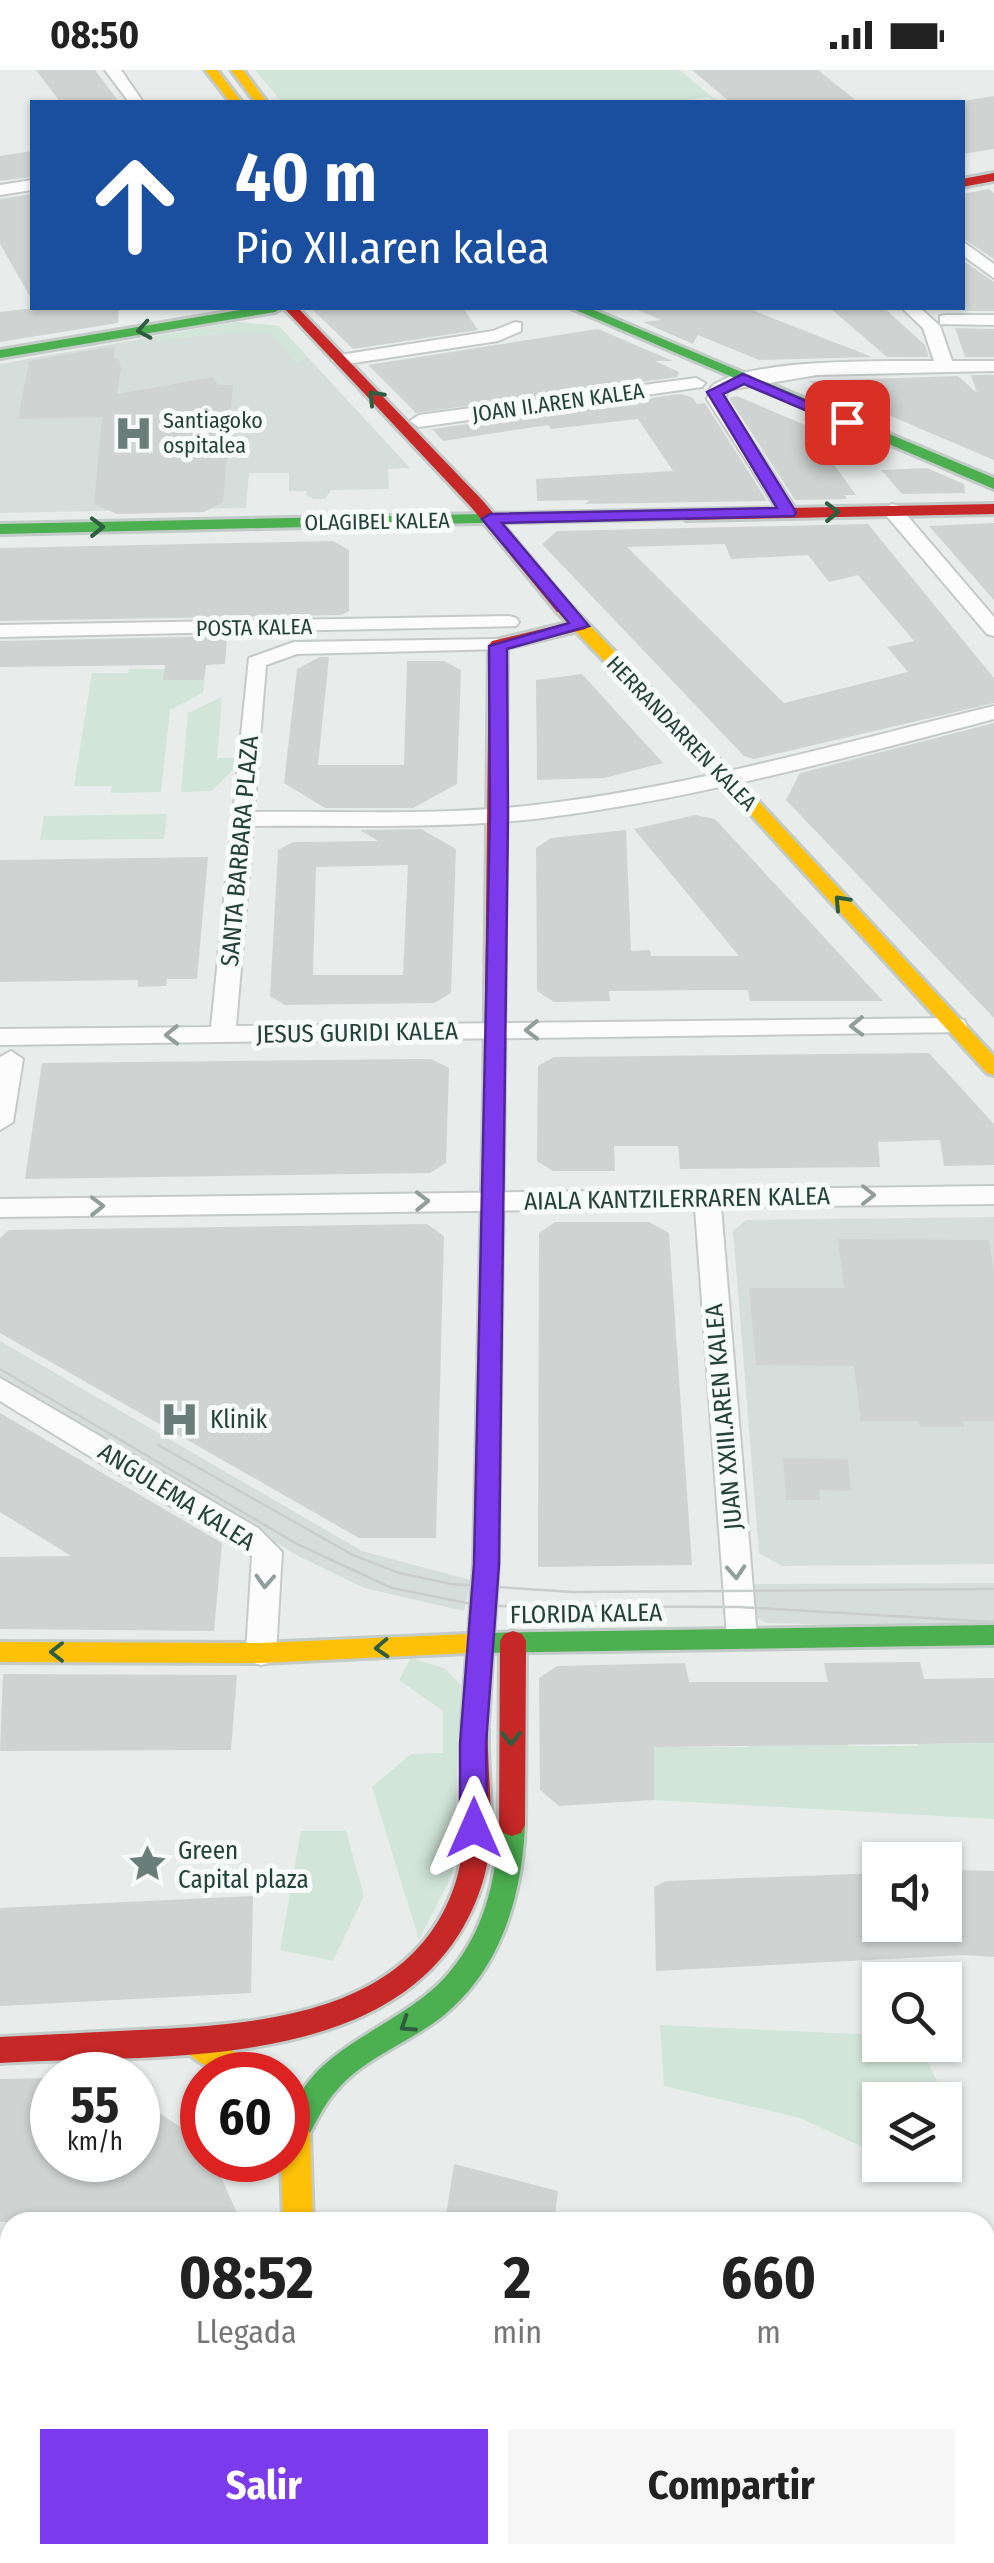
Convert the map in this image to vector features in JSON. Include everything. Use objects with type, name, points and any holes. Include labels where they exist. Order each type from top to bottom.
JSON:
[{"type":"main road","points":[[210,70],[234,100]]},
{"type":"main road","points":[[237,70],[260,100]]},
{"type":"main road","points":[[965,182],[994,177]]},
{"type":"main road","points":[[0,354],[263,310]]},
{"type":"main road","name":"HERRANDARREN KALEA","points":[[293,310],[490,519],[580,626],[994,1068]]},
{"type":"main road","points":[[583,310],[994,484]]},
{"type":"main road","name":"OLAGIBEL KALEA","points":[[0,529],[994,509]]},
{"type":"main road","points":[[0,2050],[252,2037],[334,2018],[385,1994],[442,1938],[468,1885],[474,1858],[473,1744],[486,1564],[499,815],[498,646],[580,626]]},
{"type":"main road","name":"FLORIDA KALEA","points":[[0,1652],[261,1652],[513,1641],[994,1635]]},
{"type":"main road","points":[[310,2102],[327,2080],[416,2020],[441,1998],[462,1978],[496,1926],[508,1885],[512,1842],[513,1641]]},
{"type":"main road","points":[[194,2040],[212,2052]]},
{"type":"main road","points":[[294,2182],[295,2212]]},
{"type":"street","points":[[112,70],[134,100]]},
{"type":"street","points":[[0,190],[30,185]]},
{"type":"street","points":[[965,249],[994,273]]},
{"type":"street","points":[[912,310],[931,326],[945,366]]},
{"type":"street","points":[[946,320],[994,320]]},
{"type":"street","points":[[340,360],[498,336],[515,327]]},
{"type":"street","points":[[788,512],[716,399],[720,387],[743,378],[780,373],[994,366]]},
{"type":"street","name":"JOAN II.AREN KALEA","points":[[419,421],[696,382]]},
{"type":"street","points":[[892,510],[994,630]]},
{"type":"street","name":"POSTA KALEA","points":[[0,632],[509,622]]},
{"type":"street","name":"POSTA KALEA","points":[[254,668],[256,662],[294,648],[498,646]]},
{"type":"street","name":"SANTA BARBARA PLAZA","points":[[223,1034],[254,668]]},
{"type":"street","points":[[242,819],[499,815],[582,806],[728,780],[994,712]]},
{"type":"street","name":"JESUS GURIDI KALEA","points":[[5,1048],[223,1034],[954,1026]]},
{"type":"street","points":[[0,1122],[5,1048]]},
{"type":"street","name":"AIALA KANTZILERRAREN KALEA","points":[[0,1208],[994,1195]]},
{"type":"street","name":"JUAN XXIII.AREN KALEA","points":[[707,1196],[742,1638]]},
{"type":"street","name":"ANGULEMA KALEA","points":[[0,1388],[248,1536],[267,1552],[261,1652]]},
{"type":"shaded area","name":"Santiagoko ospitalea","points":[[236,322],[279,326],[410,468],[388,469],[389,489],[331,490],[325,499],[314,499],[306,491],[289,491],[289,473],[249,473],[246,508],[0,513],[0,364]]},
{"type":"shaded area","points":[[994,1217],[994,1564],[782,1566],[759,1553],[733,1231],[746,1220]]},
{"type":"shaded area","points":[[0,1341],[362,1551],[471,1580],[464,1611],[364,1588],[300,1557],[0,1379]]},
{"type":"shaded area","points":[[994,1583],[994,1629],[766,1623],[756,1617],[753,1584]]},
{"type":"green space","points":[[255,70],[680,70],[716,100],[707,97],[280,100]]},
{"type":"green space","points":[[236,322],[279,326],[307,357],[298,364],[272,334],[229,333],[157,340],[154,337]]},
{"type":"green space","points":[[129,669],[165,669],[164,680],[204,680],[203,693],[170,710],[161,792],[111,793],[112,786],[74,786],[92,673],[128,673]]},
{"type":"green space","points":[[222,697],[217,758],[239,758],[238,765],[212,791],[181,792],[188,713]]},
{"type":"green space","points":[[167,814],[164,839],[40,840],[44,816]]},
{"type":"green space","points":[[411,1658],[444,1668],[461,1685],[453,1873],[419,1940],[372,1787],[411,1754],[443,1753],[443,1711],[399,1680]]},
{"type":"green space","points":[[929,1702],[936,1744],[994,1743],[994,1819],[654,1800],[654,1747],[747,1747],[842,1706],[848,1746],[918,1746],[912,1703]]},
{"type":"green space","points":[[301,1831],[346,1831],[364,1896],[333,1961],[280,1950]]},
{"type":"green space","points":[[660,2025],[862,2034],[862,2062],[928,2062],[938,2082],[862,2082],[862,2147],[800,2118],[664,2086]]},
{"type":"building","points":[[36,70],[95,70],[118,100],[58,100]]},
{"type":"building","points":[[692,70],[818,70],[856,100],[728,100]]},
{"type":"building","points":[[994,96],[994,149],[965,154],[965,101]]},
{"type":"building","points":[[30,151],[30,177],[0,181],[0,156]]},
{"type":"building","points":[[989,189],[994,193],[994,259],[965,240],[965,193]]},
{"type":"building","points":[[30,194],[30,296],[0,244],[0,199]]},
{"type":"building","points":[[965,262],[994,282],[994,311],[962,311]]},
{"type":"building","points":[[30,308],[119,310],[118,323],[0,342],[0,312]]},
{"type":"building","points":[[313,310],[464,310],[478,330],[353,349]]},
{"type":"building","points":[[638,310],[752,310],[872,357],[759,360],[698,335],[693,344],[643,322],[661,320]]},
{"type":"building","points":[[832,310],[886,310],[925,345],[929,357],[887,357]]},
{"type":"building","points":[[955,328],[994,329],[994,357],[965,357]]},
{"type":"building","points":[[598,329],[673,361],[655,361],[679,372],[677,377],[416,413],[368,365]]},
{"type":"building","points":[[115,346],[114,358],[119,359],[121,369],[117,394],[213,377],[218,385],[233,385],[223,502],[204,512],[117,514],[94,504],[102,417],[18,419],[29,361]]},
{"type":"building","points":[[971,375],[994,375],[994,460],[808,381],[958,376],[977,393]]},
{"type":"building","points":[[680,394],[692,397],[697,404],[705,403],[767,501],[537,501],[536,479],[673,471],[638,419],[551,429],[548,425],[443,441],[432,429]]},
{"type":"building","points":[[737,396],[805,425],[856,495],[844,495],[847,499],[795,500],[729,398]]},
{"type":"building","points":[[927,468],[964,484],[965,493],[902,494],[881,470]]},
{"type":"building","points":[[994,523],[994,600],[929,526]]},
{"type":"building","points":[[868,524],[994,678],[994,703],[754,759],[744,756],[542,544],[557,531]],"holes":[[[725,544],[731,559],[808,555],[829,582],[858,575],[914,641],[887,647],[908,672],[784,703],[627,547]]]},
{"type":"building","points":[[333,541],[349,550],[349,611],[341,615],[0,621],[0,548]]},
{"type":"building","points":[[227,636],[225,664],[206,665],[204,680],[163,680],[165,665],[0,667],[0,641]]},
{"type":"building","points":[[320,657],[329,657],[318,765],[404,765],[407,661],[444,661],[461,670],[457,784],[413,808],[325,808],[284,783],[297,669]]},
{"type":"building","points":[[582,674],[663,763],[604,778],[537,780],[536,680]]},
{"type":"building","points":[[994,723],[994,1018],[786,800],[800,773]]},
{"type":"building","points":[[695,815],[715,819],[883,1001],[750,1001],[748,990],[720,990],[609,991],[610,1001],[554,1002],[537,991],[536,848],[551,838],[626,830],[631,951],[650,950],[651,956],[739,956],[634,829]]},
{"type":"building","points":[[421,829],[456,849],[451,993],[434,1003],[285,1005],[270,996],[278,850],[293,842],[378,841],[360,830]],"holes":[[[408,865],[403,975],[313,975],[316,867]]]},
{"type":"building","points":[[208,857],[197,979],[167,979],[166,986],[138,987],[138,980],[0,982],[0,860]]},
{"type":"building","points":[[929,1053],[994,1124],[994,1165],[944,1166],[940,1140],[878,1142],[880,1167],[680,1169],[678,1146],[614,1146],[615,1171],[553,1171],[537,1161],[538,1066],[554,1057]]},
{"type":"building","points":[[431,1059],[449,1068],[446,1163],[430,1173],[25,1179],[42,1063]]},
{"type":"building","points":[[555,1222],[649,1222],[669,1233],[692,1565],[538,1567],[539,1233]]},
{"type":"building","points":[[427,1224],[444,1236],[436,1538],[359,1538],[0,1333],[0,1238],[9,1230]]},
{"type":"building","points":[[838,1239],[989,1240],[994,1271],[994,1421],[963,1421],[964,1427],[920,1427],[919,1421],[861,1421],[854,1366],[756,1365],[749,1288],[844,1288]]},
{"type":"building","points":[[0,1413],[222,1543],[214,1631],[0,1629],[0,1557],[71,1556],[0,1512]]},
{"type":"building","points":[[783,1458],[848,1459],[851,1491],[819,1490],[820,1500],[786,1500]]},
{"type":"building","points":[[920,1662],[924,1679],[994,1678],[994,1743],[654,1747],[654,1800],[559,1806],[540,1790],[539,1678],[557,1666],[685,1663],[689,1682],[828,1682],[824,1663]]},
{"type":"building","points":[[3,1674],[237,1675],[231,1750],[0,1751]]},
{"type":"building","points":[[962,1870],[994,1871],[994,1957],[965,1955],[656,1971],[654,1887],[666,1881],[862,1874],[862,1942],[962,1942]]},
{"type":"building","points":[[253,1896],[251,1993],[0,2006],[0,1908]]},
{"type":"building","points":[[30,2078],[30,2182],[160,2182],[160,2113],[180,2126],[180,2182],[223,2182],[237,2212],[0,2212],[0,2079]]},
{"type":"building","points":[[454,2164],[558,2191],[555,2212],[447,2212]]},
{"type":"tram line","points":[[0,1369],[297,1544],[392,1588],[482,1606],[739,1607],[994,1622]]},
{"type":"tram line","points":[[158,1445],[353,1555],[399,1573],[451,1584],[573,1592],[994,1589]]},
{"type":"traffic: fast","points":[[0,354],[263,310]]},
{"type":"traffic: fast","points":[[583,310],[994,484]]},
{"type":"traffic: fast","points":[[0,529],[686,515]]},
{"type":"traffic: fast","points":[[479,1643],[994,1635]]},
{"type":"traffic: fast","points":[[310,2106],[336,2071],[436,2005],[474,1962],[499,1911],[511,1855],[512,1825]]},
{"type":"traffic: slow","points":[[211,70],[234,100]]},
{"type":"traffic: slow","points":[[237,70],[260,100]]},
{"type":"traffic: slow","points":[[563,608],[729,780],[994,1068]]},
{"type":"traffic: slow","points":[[475,1722],[486,1564],[494,1095]]},
{"type":"traffic: slow","points":[[0,1652],[261,1653],[479,1643]]},
{"type":"traffic: slow","points":[[194,2040],[212,2052]]},
{"type":"traffic: slow","points":[[297,2182],[298,2212]]},
{"type":"traffic: jam","points":[[965,182],[994,177]]},
{"type":"traffic: jam","points":[[293,310],[477,504],[563,608]]},
{"type":"traffic: jam","points":[[686,515],[994,509]]},
{"type":"traffic: jam","points":[[494,1095],[498,645],[580,625]]},
{"type":"traffic: jam","points":[[512,1825],[513,1641]]},
{"type":"traffic: jam","points":[[0,2050],[249,2035],[342,2013],[383,1994],[419,1966],[448,1930],[469,1882],[476,1823],[475,1722]]},
{"type":"place","name":"Santiagoko ospitalea","points":[[133,433]]},
{"type":"place","name":"Klinik","points":[[180,1419]]},
{"type":"place","name":"Green Capital plaza","points":[[148,1864]]},
{"type":"route","points":[[474,1828],[473,1744],[486,1564],[499,815],[498,646],[580,626],[490,519],[788,512],[715,392],[743,378],[847,422]]}]
